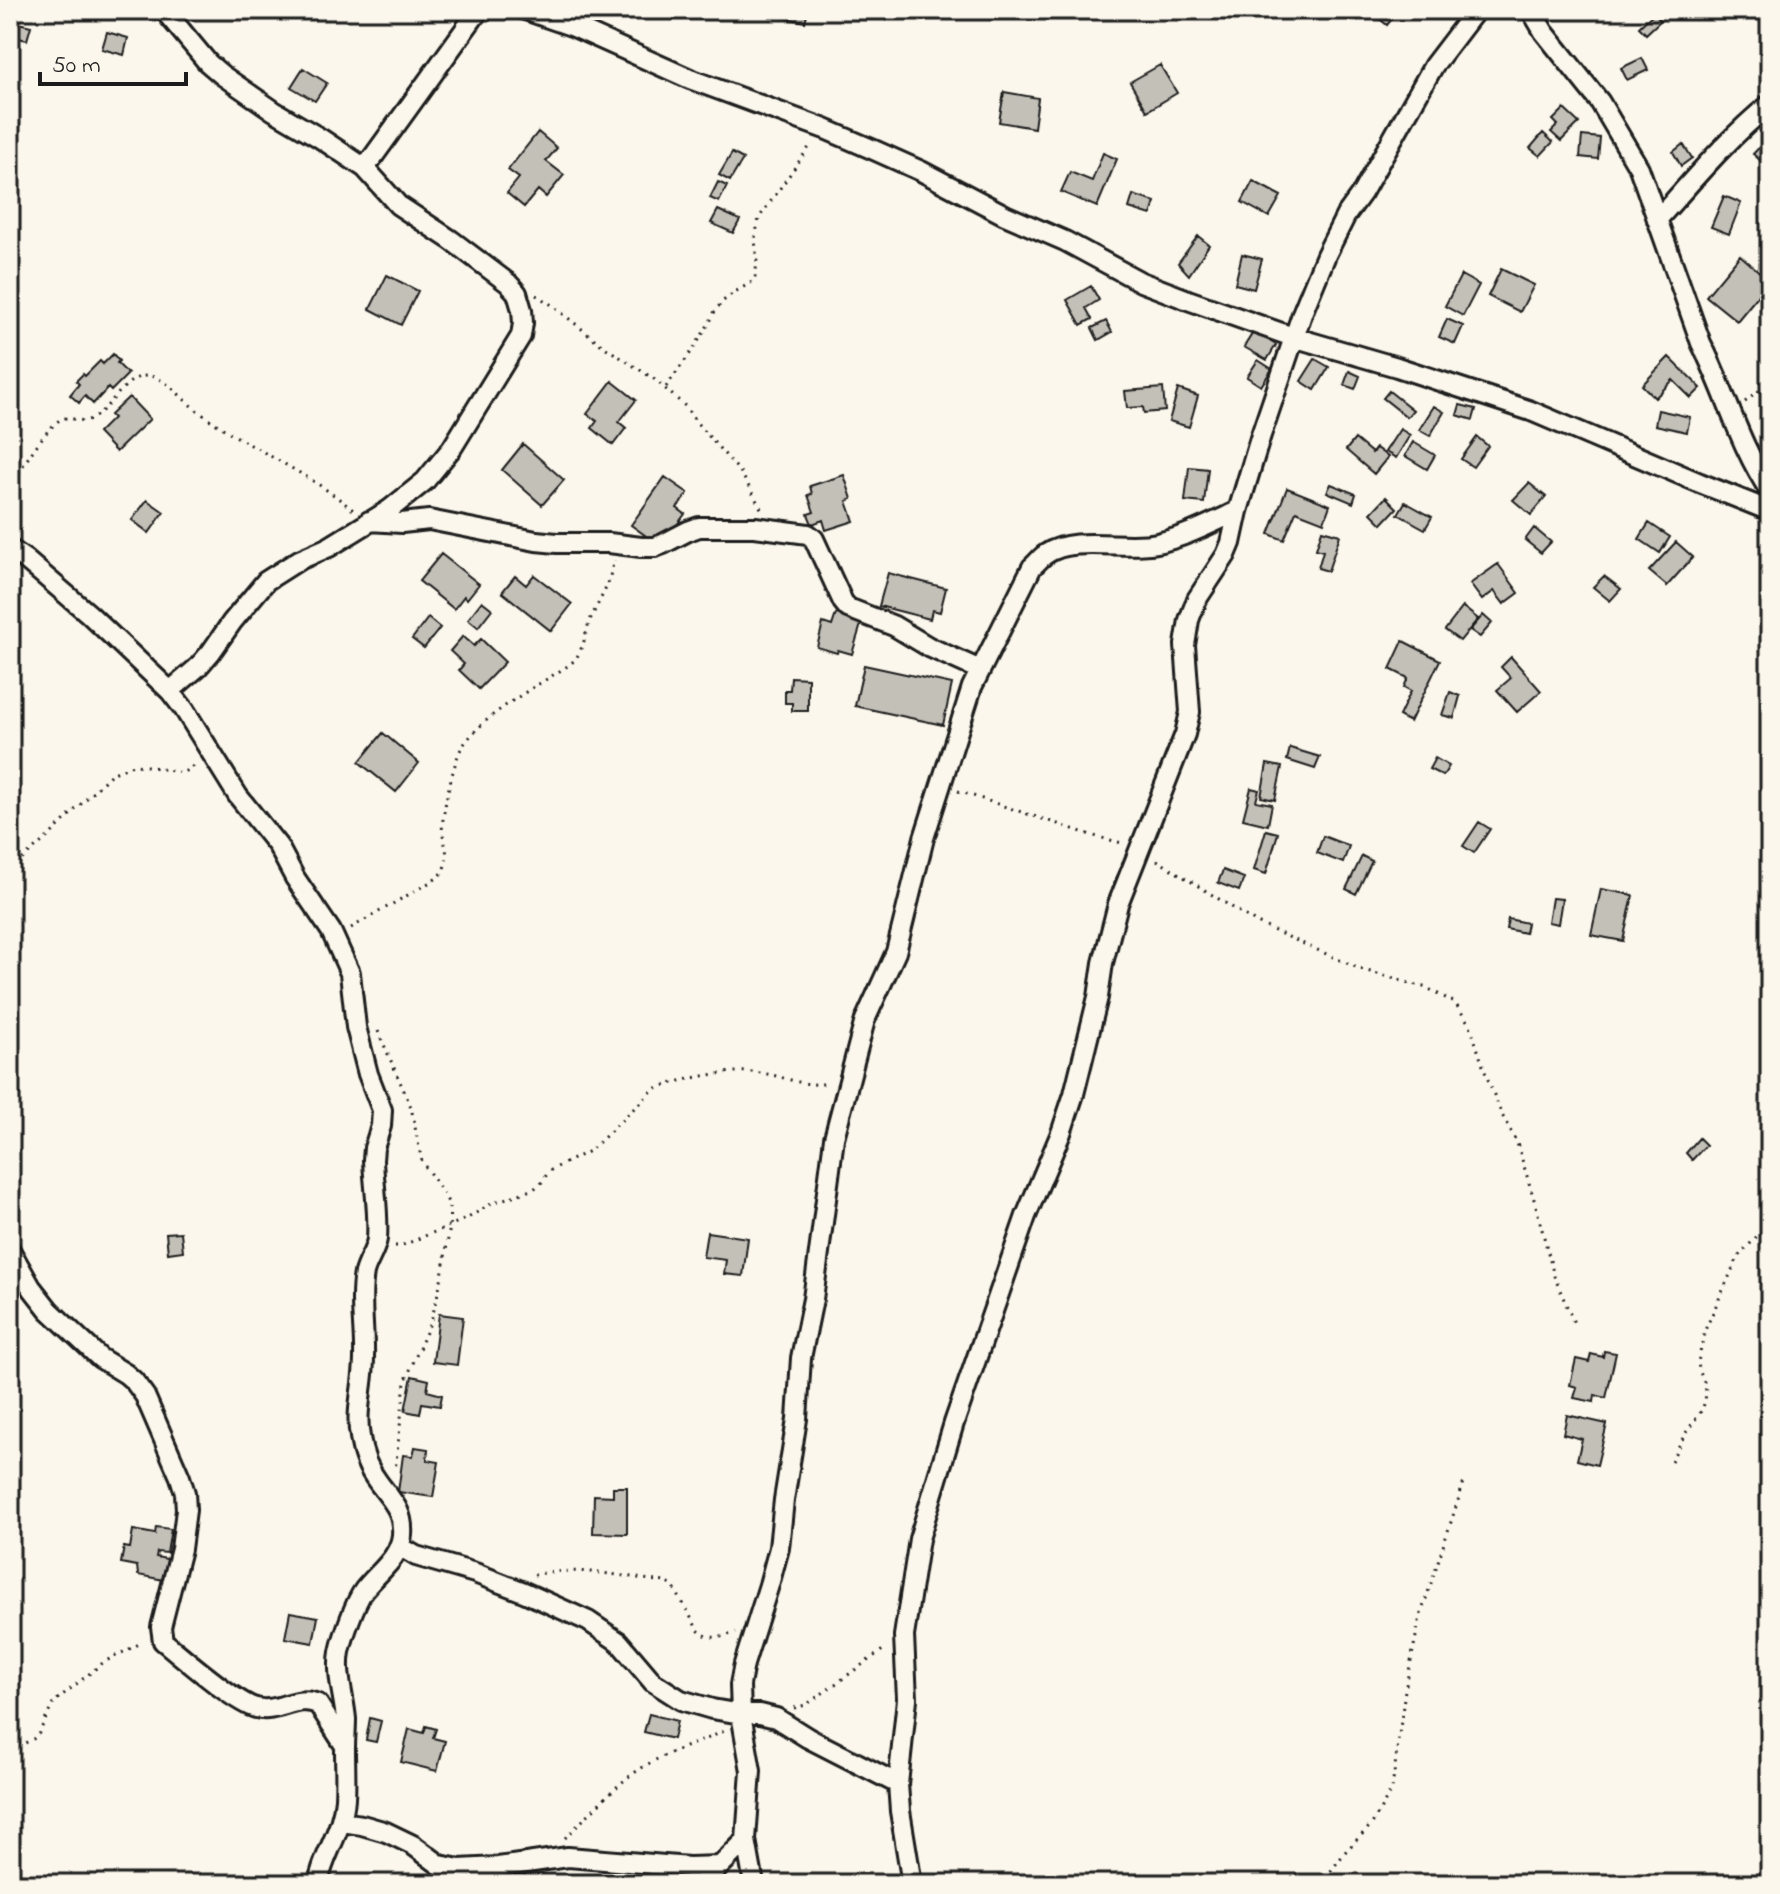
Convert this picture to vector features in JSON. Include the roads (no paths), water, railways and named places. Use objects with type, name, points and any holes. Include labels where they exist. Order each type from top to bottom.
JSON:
[{"type":"street","points":[[164,10],[208,63],[222,75],[365,168],[398,205],[508,283],[517,293],[523,323],[521,336],[452,448],[425,481],[389,510],[266,581],[198,667],[170,691]]},
{"type":"street","points":[[365,168],[477,10]]},
{"type":"street","points":[[525,10],[574,27],[690,79],[825,129],[921,171],[1141,282],[1293,337],[1531,411],[1770,511]]},
{"type":"street","points":[[912,1884],[898,1784],[907,1699],[904,1636],[919,1539],[954,1423],[1026,1216],[1061,1133],[1091,1026],[1118,904],[1178,754],[1190,712],[1185,645],[1189,620],[1197,599],[1231,543],[1238,511],[1293,337],[1326,255],[1434,65],[1476,10]]},
{"type":"street","points":[[1531,10],[1544,32],[1600,102],[1639,168],[1692,323],[1730,414],[1770,491]]},
{"type":"street","points":[[1657,220],[1709,162],[1770,104]]},
{"type":"street","points":[[754,1884],[746,1840],[751,1771],[741,1714],[740,1685],[779,1548],[797,1419],[801,1358],[813,1299],[834,1138],[865,1020],[896,952],[924,838],[972,687],[1032,567],[1046,554],[1078,545],[1160,542],[1238,511]]},
{"type":"street","points":[[369,521],[402,523],[429,520],[536,541],[655,547],[699,527],[755,527],[811,536],[848,608],[894,626],[929,647],[980,670]]},
{"type":"street","points":[[10,549],[80,606],[170,691],[238,796],[278,846],[334,938],[350,973],[359,1041],[382,1110],[373,1160],[377,1239],[363,1285],[364,1359],[358,1426],[368,1465],[395,1503],[402,1537],[386,1566],[363,1592],[340,1652],[339,1671],[346,1720],[345,1798],[342,1822],[315,1881]]},
{"type":"street","points":[[10,1250],[31,1287],[49,1310],[100,1358],[134,1381],[145,1396],[180,1477],[186,1510],[181,1549],[161,1627],[163,1641],[240,1701],[255,1708],[276,1708],[304,1700],[318,1704],[345,1746]]},
{"type":"street","points":[[399,1546],[416,1556],[475,1573],[524,1592],[588,1621],[619,1642],[653,1682],[681,1700],[712,1709],[776,1718],[898,1784]]},
{"type":"street","points":[[342,1822],[386,1832],[447,1867],[474,1869],[568,1857],[689,1867],[720,1866]]},
{"type":"street","points":[[702,1884],[746,1840]]}]
